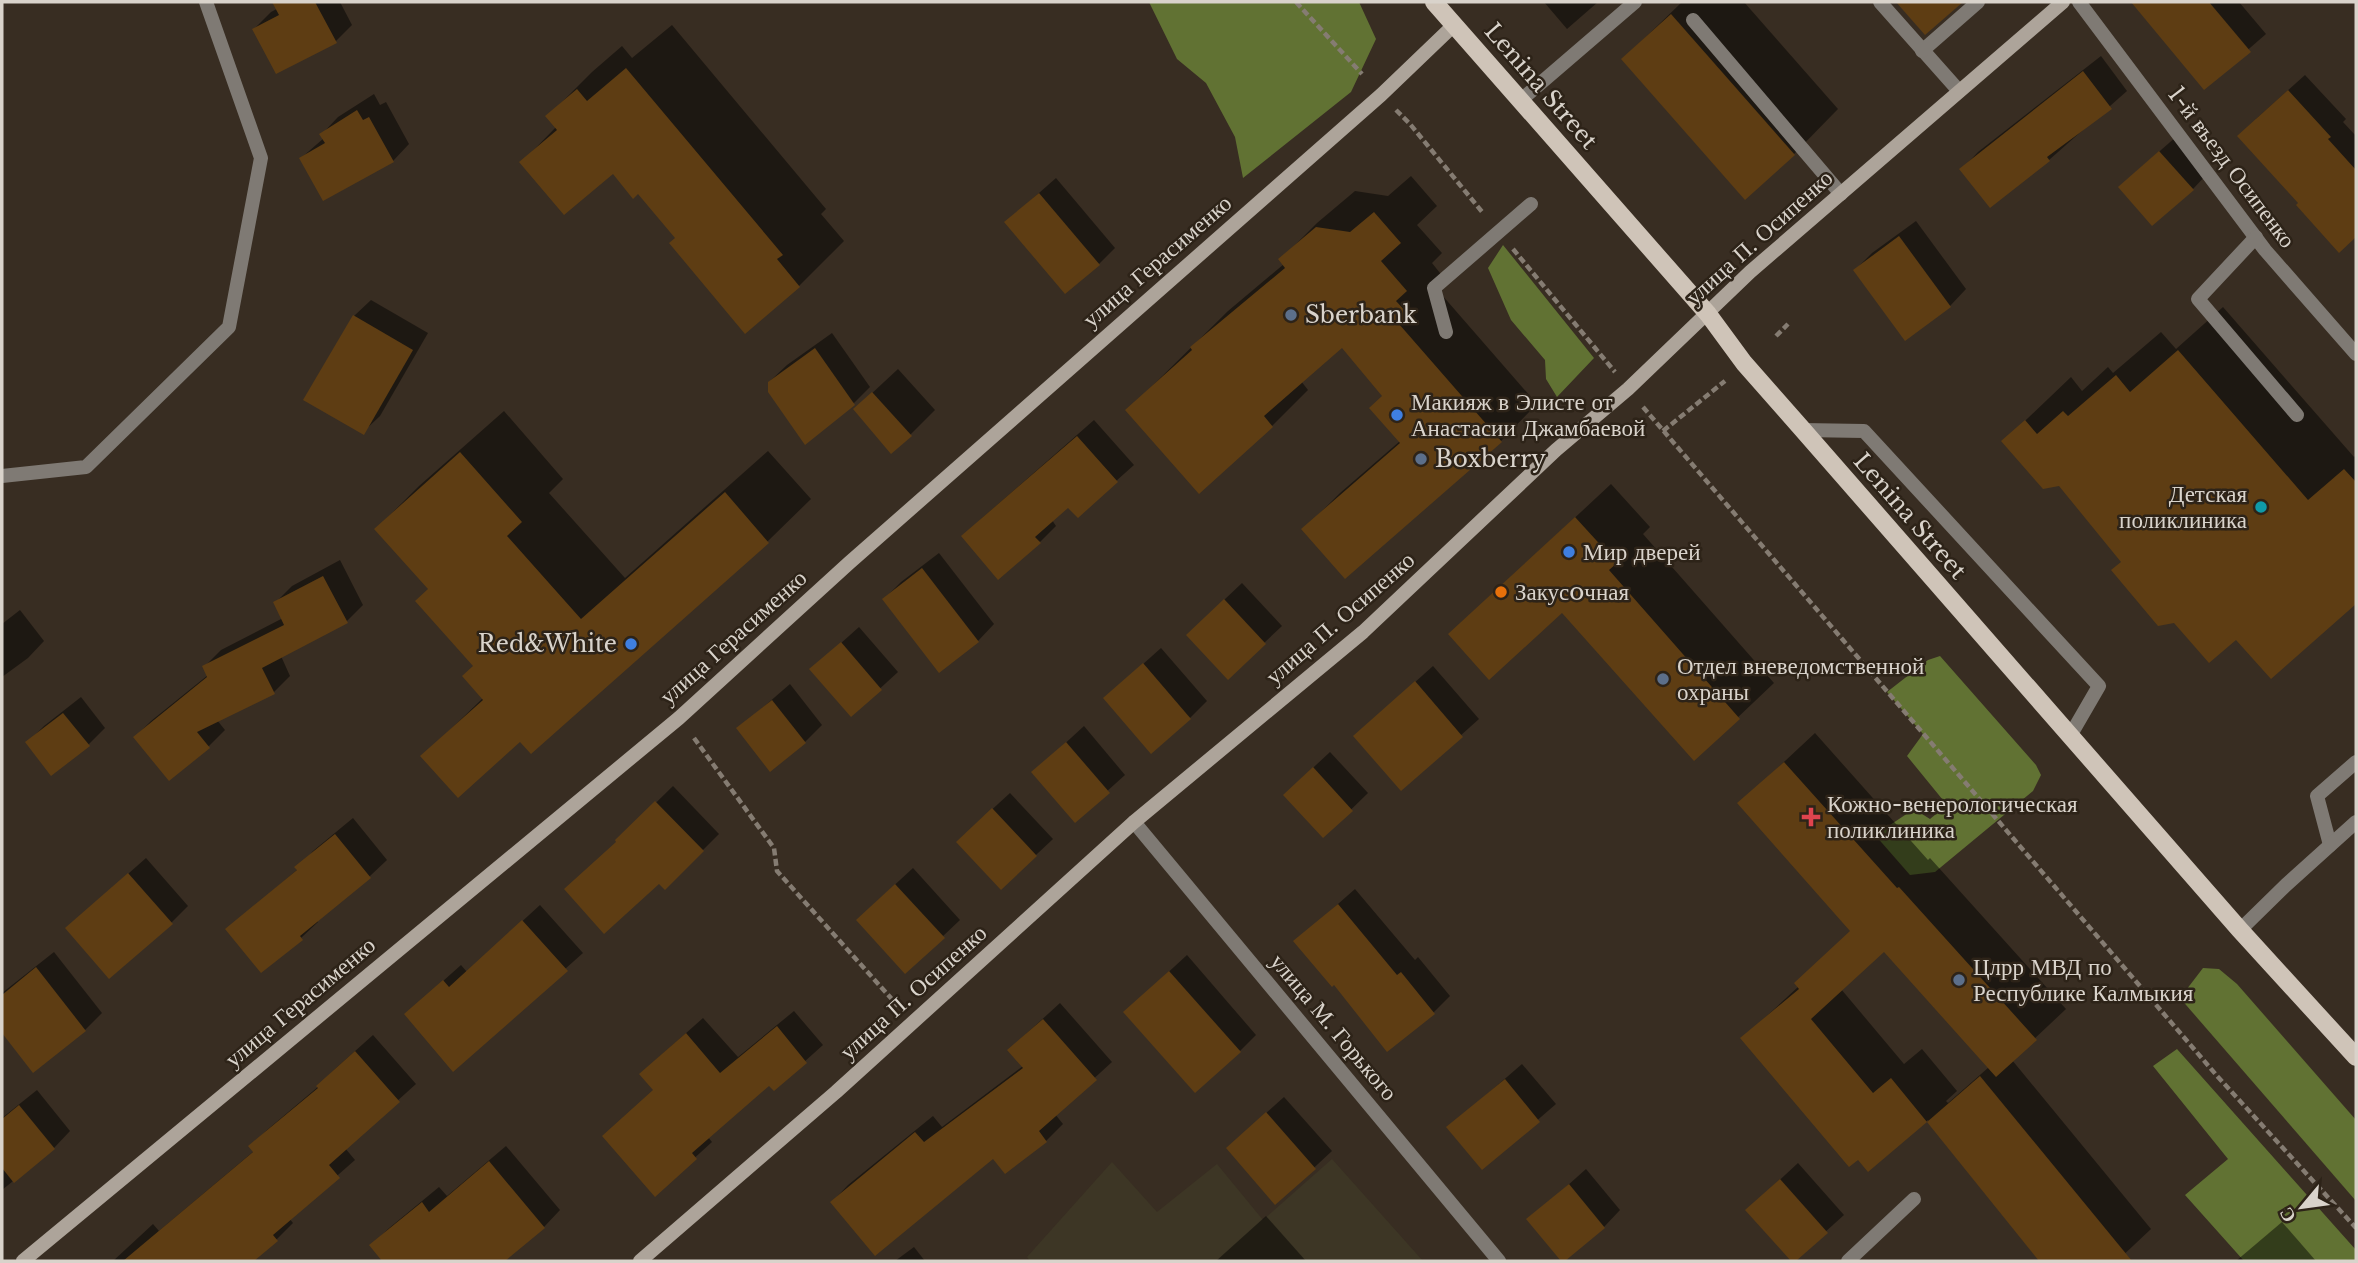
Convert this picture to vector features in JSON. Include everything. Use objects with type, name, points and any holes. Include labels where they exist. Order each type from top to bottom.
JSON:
[{"type":"main road","name":"Lenina Street","points":[[1434,2],[1708,314],[1744,363],[2241,930],[2356,1057]]},
{"type":"main road","name":"улица П. Осипенко","points":[[640,1261],[836,1092],[1134,822],[1363,632],[1556,450],[1628,389],[1751,272],[2063,2]]},
{"type":"main road","name":"улица Герасименко","points":[[23,1261],[679,718],[849,563],[1381,94],[1454,25]]},
{"type":"street","points":[[2,476],[86,467],[229,327],[261,158],[206,2]]},
{"type":"street","points":[[1521,100],[1635,2]]},
{"type":"street","points":[[1880,2],[1959,91]]},
{"type":"street","points":[[1922,51],[1978,2]]},
{"type":"street","name":"1-й въезд Осипенко","points":[[2079,2],[2256,237],[2356,354]]},
{"type":"street","points":[[1693,20],[1841,194]]},
{"type":"street","points":[[1446,332],[1434,288],[1531,204]]},
{"type":"street","points":[[2256,237],[2198,299],[2297,415]]},
{"type":"street","points":[[1803,430],[1864,431],[2099,686],[2070,736]]},
{"type":"street","points":[[2330,845],[2317,796],[2356,762]]},
{"type":"street","name":"улица М. Горького","points":[[1134,822],[1499,1261]]},
{"type":"street","points":[[2241,930],[2356,822]]},
{"type":"street","points":[[1848,1261],[1914,1199]]},
{"type":"path","points":[[1296,2],[1362,74]]},
{"type":"path","points":[[1776,336],[1788,324]]},
{"type":"path","points":[[1663,431],[1726,380]]},
{"type":"path","points":[[1642,405],[2218,1077],[2356,1228]]},
{"type":"path","points":[[679,718],[774,848],[777,871],[890,999],[914,1021]]},
{"type":"shaded area","points":[[1332,1159],[1423,1261],[1030,1261],[1027,1257],[1112,1162],[1157,1212],[1217,1164],[1263,1220]]},
{"type":"green space","points":[[1149,2],[1359,2],[1376,39],[1351,92],[1243,178],[1235,137],[1206,83],[1177,59]]},
{"type":"green space","points":[[1503,245],[1594,358],[1557,397],[1546,379],[1545,360],[1511,320],[1488,268]]},
{"type":"green space","points":[[1940,656],[2036,765],[2041,775],[2033,791],[1935,872],[1910,875],[1875,835],[1914,809],[1930,819],[1947,805],[1907,756],[1923,734],[1887,692],[1928,660]]},
{"type":"green space","points":[[2203,968],[2219,969],[2237,984],[2356,1120],[2356,1201],[2180,998]]},
{"type":"green space","points":[[2177,1049],[2356,1250],[2356,1261],[2244,1261],[2185,1195],[2228,1159],[2153,1066]]},
{"type":"building","points":[[272,2],[315,2],[337,43],[276,74],[252,29],[279,15]]},
{"type":"building","points":[[1896,2],[1963,2],[1925,35]]},
{"type":"building","points":[[2131,2],[2209,2],[2251,52],[2204,90]]},
{"type":"building","points":[[1671,14],[1795,155],[1745,200],[1621,59]]},
{"type":"building","points":[[626,68],[783,255],[777,259],[800,287],[745,334],[669,243],[675,238],[638,194],[633,199],[613,174],[564,215],[519,162],[557,130],[545,116],[577,89],[587,101]]},
{"type":"building","points":[[2083,71],[2112,109],[2047,157],[2050,161],[1990,208],[1959,169]]},
{"type":"building","points":[[2288,90],[2331,137],[2328,139],[2356,170],[2356,237],[2339,253],[2237,136]]},
{"type":"building","points":[[357,110],[363,120],[369,117],[394,162],[323,201],[299,158],[325,143],[319,134]]},
{"type":"building","points":[[2159,151],[2194,190],[2152,226],[2118,187]]},
{"type":"building","points":[[1039,193],[1100,265],[1065,294],[1004,222]]},
{"type":"building","points":[[1374,212],[1401,243],[1381,261],[1407,291],[1396,301],[1409,315],[1399,324],[1502,442],[1345,579],[1301,529],[1400,443],[1369,408],[1382,396],[1342,348],[1264,416],[1273,427],[1199,494],[1125,410],[1192,350],[1190,347],[1285,268],[1278,259],[1316,227],[1350,232]]},
{"type":"building","points":[[1899,236],[1951,307],[1905,341],[1853,270]]},
{"type":"building","points":[[353,315],[413,350],[364,435],[303,400]]},
{"type":"building","points":[[815,348],[855,405],[805,445],[768,392],[768,382]]},
{"type":"building","name":"Детская поликлиника","points":[[2178,350],[2308,500],[2344,469],[2356,482],[2356,604],[2271,679],[2236,640],[2209,663],[2174,623],[2158,626],[2111,570],[2121,562],[2059,486],[2043,489],[2001,441],[2025,420],[2037,434],[2063,411],[2068,416],[2116,375],[2130,392]]},
{"type":"building","points":[[872,392],[912,436],[891,454],[853,409]]},
{"type":"building","points":[[1077,436],[1118,482],[1078,518],[1068,508],[1035,537],[1041,543],[998,580],[961,536]]},
{"type":"building","points":[[460,452],[522,522],[507,536],[581,619],[725,492],[769,543],[531,754],[520,742],[458,798],[420,756],[483,700],[462,676],[473,666],[415,601],[428,589],[374,529]]},
{"type":"building","points":[[1575,517],[1617,563],[1609,570],[1740,719],[1694,761],[1562,613],[1489,680],[1448,634]]},
{"type":"building","points":[[922,568],[979,642],[939,673],[882,599]]},
{"type":"building","points":[[323,576],[348,623],[262,668],[275,694],[197,732],[210,748],[169,781],[133,737],[207,677],[202,666],[284,625],[273,602]]},
{"type":"building","points":[[1224,599],[1266,644],[1228,680],[1186,635]]},
{"type":"building","points":[[841,642],[882,690],[851,717],[809,669]]},
{"type":"building","points":[[1143,663],[1191,719],[1151,754],[1103,698]]},
{"type":"building","points":[[1415,681],[1463,737],[1401,791],[1353,736]]},
{"type":"building","points":[[772,700],[806,743],[770,772],[736,728]]},
{"type":"building","points":[[63,713],[90,746],[51,776],[25,742]]},
{"type":"building","points":[[1066,742],[1110,793],[1075,823],[1031,772]]},
{"type":"building","points":[[1784,762],[2037,1040],[1996,1077],[1884,952],[1811,1019],[1873,1093],[1891,1078],[1927,1122],[1868,1172],[1858,1160],[1849,1167],[1740,1038],[1799,989],[1794,983],[1850,931],[1737,803]]},
{"type":"building","points":[[1313,767],[1353,811],[1323,838],[1283,795]]},
{"type":"building","points":[[655,801],[704,851],[665,890],[659,884],[604,934],[564,889],[616,842],[615,840]]},
{"type":"building","points":[[992,808],[1037,856],[1001,890],[956,842]]},
{"type":"building","points":[[335,834],[371,878],[300,936],[303,940],[261,973],[225,929],[297,870],[294,867]]},
{"type":"building","points":[[128,873],[173,924],[109,979],[65,928]]},
{"type":"building","points":[[895,884],[945,938],[905,974],[856,920]]},
{"type":"building","points":[[1338,904],[1397,975],[1401,972],[1435,1014],[1387,1052],[1334,985],[1332,987],[1293,941]]},
{"type":"building","points":[[522,920],[568,971],[453,1072],[404,1014],[443,980],[449,987]]},
{"type":"building","points":[[36,967],[86,1031],[33,1073],[2,1033],[2,995]]},
{"type":"building","points":[[1169,971],[1241,1052],[1195,1093],[1123,1012]]},
{"type":"building","points":[[1043,1019],[1097,1080],[1039,1131],[1047,1142],[1005,1174],[993,1159],[875,1256],[830,1202],[915,1132],[924,1142],[1023,1068],[1007,1050]]},
{"type":"building","points":[[777,1026],[807,1063],[774,1091],[769,1086],[692,1153],[697,1159],[655,1197],[602,1136],[653,1090],[639,1074],[686,1033],[720,1073]]},
{"type":"building","points":[[355,1051],[400,1102],[329,1165],[340,1178],[273,1235],[278,1241],[254,1261],[123,1261],[253,1152],[248,1146],[318,1088],[316,1086]]},
{"type":"building","points":[[1980,1076],[2132,1261],[2039,1261],[1927,1122]]},
{"type":"building","points":[[1505,1079],[1540,1122],[1482,1170],[1446,1127]]},
{"type":"building","points":[[19,1105],[55,1149],[14,1183],[2,1168],[2,1119]]},
{"type":"building","points":[[1266,1112],[1316,1169],[1275,1205],[1226,1148]]},
{"type":"building","points":[[489,1161],[545,1228],[505,1261],[382,1261],[369,1245],[422,1202],[429,1212]]},
{"type":"building","points":[[1780,1179],[1828,1233],[1796,1261],[1791,1261],[1745,1210]]},
{"type":"building","points":[[1569,1184],[1605,1228],[1565,1261],[1561,1261],[1526,1219]]},
{"type":"place","name":"Sberbank","points":[[1291,315]]},
{"type":"place","name":"Макияж в Элисте от Анастасии Джамбаевой","points":[[1397,415]]},
{"type":"place","name":"Boxberry","points":[[1421,459]]},
{"type":"place","name":"Детская поликлиника","points":[[2261,507]]},
{"type":"place","name":"Мир дверей","points":[[1569,552]]},
{"type":"place","name":"Закусoчная","points":[[1501,592]]},
{"type":"place","name":"Red&White","points":[[631,644]]},
{"type":"place","name":"Отдел вневедомственной охраны","points":[[1663,679]]},
{"type":"place","name":"Кожно-венерологическая поликлиника","points":[[1811,817]]},
{"type":"place","name":"Цлрр МВД по Республике Калмыкия","points":[[1959,980]]}]
